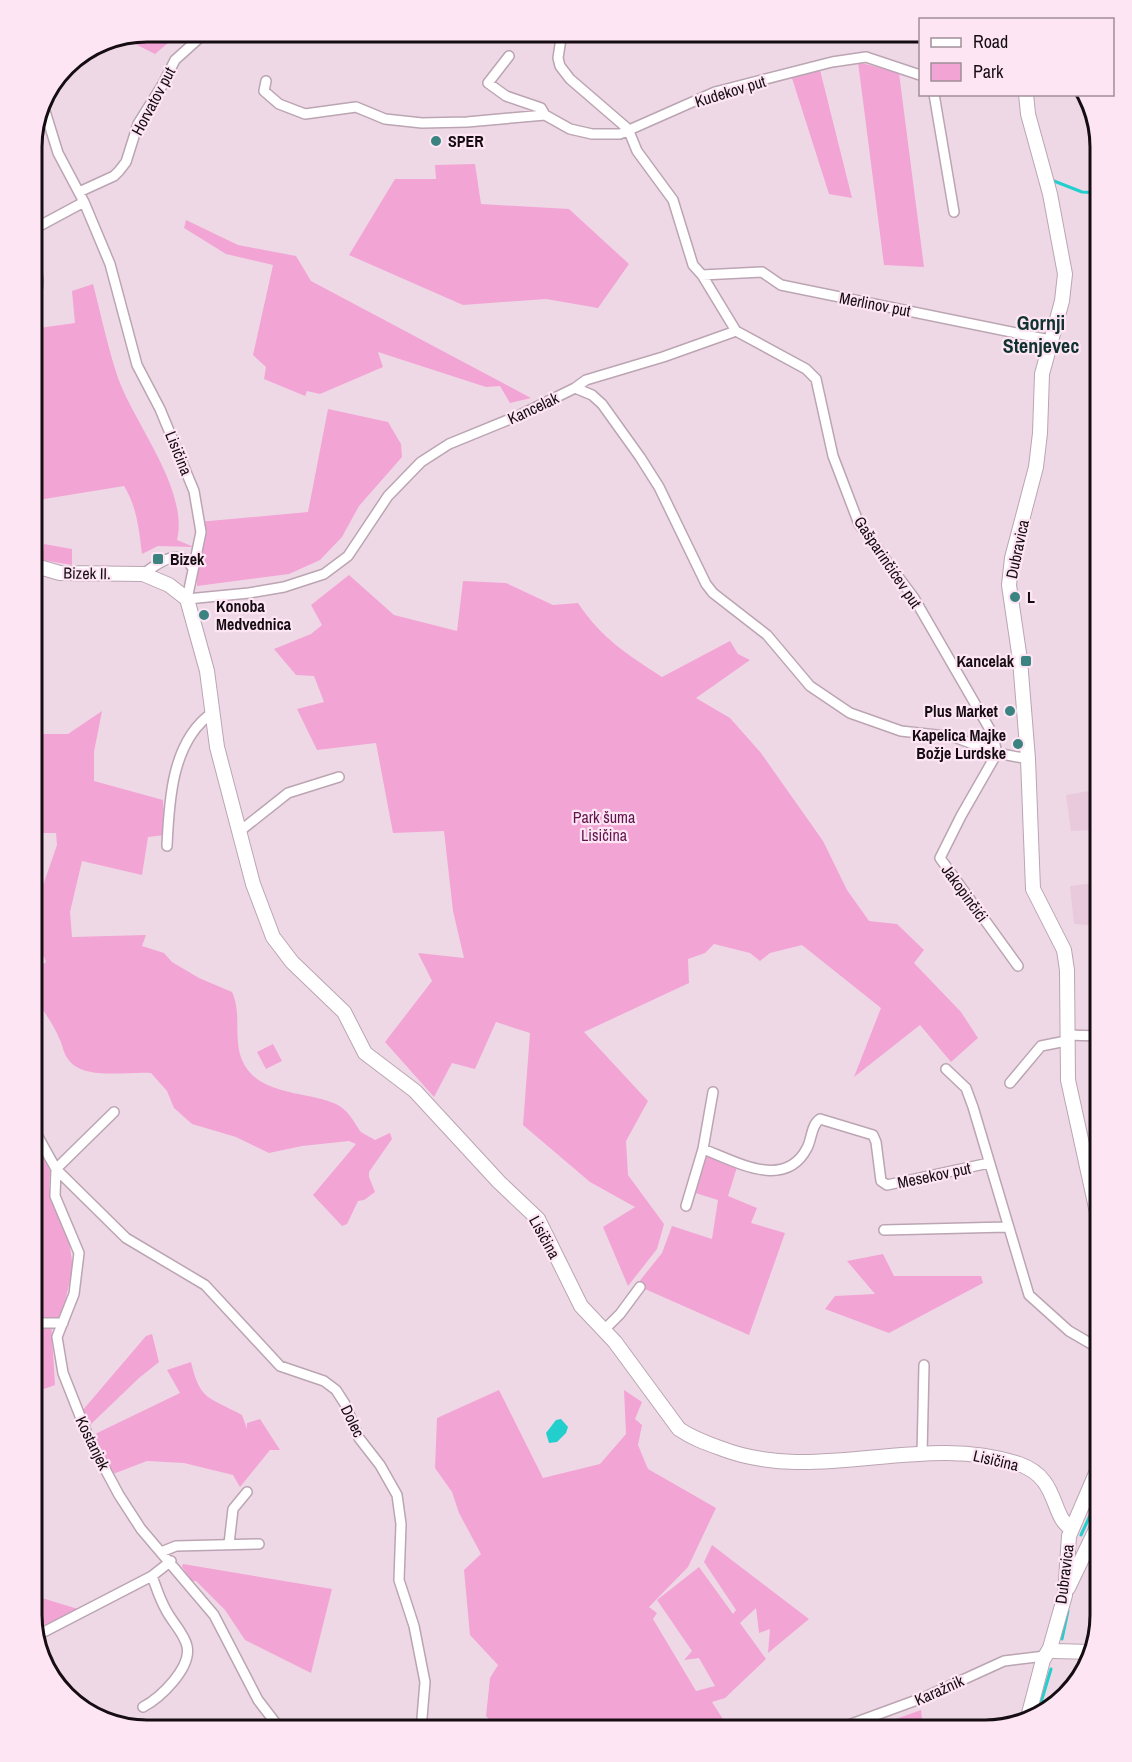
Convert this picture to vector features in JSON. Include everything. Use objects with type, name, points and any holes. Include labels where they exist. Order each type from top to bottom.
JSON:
[{"type":"street","name":"Horvatov put","points":[[79,192],[114,176],[126,162],[138,124],[175,60],[195,42]]},
{"type":"street","points":[[560,42],[558,58],[570,79],[628,129],[637,151],[673,200],[693,265],[702,275],[736,331],[663,357],[586,380],[575,388]]},
{"type":"street","name":"Kudekov put","points":[[509,56],[488,83],[506,96],[541,108],[545,115],[570,129],[592,134],[620,135],[628,129],[715,92],[832,62],[866,57],[919,74]]},
{"type":"street","points":[[266,81],[264,92],[279,104],[305,114],[356,107],[385,118],[422,123],[467,122],[545,115]]},
{"type":"street","points":[[934,96],[954,212]]},
{"type":"street","name":"Dubravica","points":[[1026,96],[1028,114],[1050,194],[1064,266],[1062,301],[1042,374],[1039,452],[1012,558],[1009,585],[1020,660],[1029,759],[1034,889],[1064,951],[1067,970],[1068,1080],[1090,1177]]},
{"type":"street","name":"Lisičina","points":[[47,117],[58,153],[84,202],[110,264],[137,365],[164,417],[194,491],[201,532],[198,555],[192,567],[193,576],[187,598],[207,671],[217,747],[262,912],[273,936],[286,956],[344,1012],[365,1053],[415,1091],[499,1182],[538,1219],[581,1306],[604,1330],[679,1429],[730,1452],[759,1461],[820,1463],[969,1453],[1021,1465],[1044,1480],[1063,1522],[1072,1528]]},
{"type":"street","points":[[42,225],[84,202]]},
{"type":"street","name":"Merlinov put","points":[[702,275],[762,272],[781,285],[1050,340]]},
{"type":"street","name":"Gašparinčićev put","points":[[736,331],[806,369],[816,380],[832,456],[859,524],[914,598],[984,718],[997,753]]},
{"type":"street","name":"Kancelak","points":[[187,598],[249,593],[284,587],[324,574],[348,556],[388,496],[421,462],[449,444],[520,415],[575,388],[592,395],[602,404],[640,457],[659,487],[706,584],[767,635],[810,686],[850,713],[871,721],[902,731],[954,737],[997,753],[1029,759]]},
{"type":"street","points":[[143,574],[168,558],[176,556],[184,558],[192,567]]},
{"type":"street","name":"Bizek II.","points":[[42,568],[60,573],[143,574],[169,585],[187,598]]},
{"type":"street","points":[[167,846],[169,797],[189,734],[212,713]]},
{"type":"street","name":"Jakopinčići","points":[[997,753],[940,858],[1018,966]]},
{"type":"street","points":[[240,831],[288,793],[339,777]]},
{"type":"street","points":[[1010,1083],[1041,1046],[1066,1038],[1090,1037]]},
{"type":"street","name":"Mesekov put","points":[[946,1069],[966,1088],[1029,1295],[1069,1331],[1090,1343]]},
{"type":"street","points":[[686,1206],[703,1149],[713,1092]]},
{"type":"street","points":[[56,1169],[114,1112]]},
{"type":"street","name":"Mesekov put","points":[[703,1149],[760,1170],[775,1172],[798,1159],[807,1149],[816,1122],[820,1119],[873,1136],[876,1142],[881,1181],[887,1185],[989,1163]]},
{"type":"street","name":"Dolec","points":[[42,1144],[56,1169],[126,1238],[149,1254],[205,1285],[280,1366],[314,1376],[336,1390],[345,1404],[359,1438],[380,1465],[397,1496],[401,1524],[399,1580],[414,1626],[425,1682],[423,1720]]},
{"type":"street","name":"Kostanjek","points":[[56,1169],[55,1196],[79,1254],[74,1294],[57,1337],[63,1372],[90,1441],[119,1495],[141,1529],[171,1561],[214,1615],[258,1700],[273,1720]]},
{"type":"street","points":[[884,1230],[1007,1227]]},
{"type":"street","points":[[604,1330],[620,1314],[640,1287]]},
{"type":"street","points":[[42,1323],[63,1323]]},
{"type":"street","points":[[922,1455],[924,1365]]},
{"type":"street","name":"Dubravica","points":[[1031,1709],[1065,1595],[1068,1543],[1072,1528],[1090,1488]]},
{"type":"street","points":[[229,1544],[233,1509],[247,1492]]},
{"type":"street","points":[[1068,1543],[1074,1549],[1085,1553]]},
{"type":"street","points":[[1065,1595],[1090,1543]]},
{"type":"street","points":[[161,1552],[176,1546],[259,1544]]},
{"type":"street","points":[[44,1632],[152,1576],[171,1561]]},
{"type":"street","points":[[143,1707],[156,1700],[167,1690],[187,1657],[187,1647],[165,1610],[152,1576]]},
{"type":"street","name":"Karažnik","points":[[862,1720],[925,1697],[1004,1661],[1055,1651],[1083,1652]]},
{"type":"shaded area","points":[[1090,791],[1090,830],[1071,831],[1066,795]]},
{"type":"shaded area","points":[[1090,884],[1090,925],[1074,924],[1070,886]]},
{"type":"green space","points":[[169,42],[155,54],[134,43]]},
{"type":"green space","points":[[858,62],[899,73],[924,267],[884,265]]},
{"type":"green space","points":[[819,66],[852,198],[829,194],[791,75]]},
{"type":"green space","points":[[475,164],[481,204],[569,209],[629,264],[598,308],[546,299],[463,305],[349,255],[395,179],[436,179],[435,165]]},
{"type":"green space","points":[[186,220],[238,245],[296,256],[311,281],[531,398],[510,403],[500,386],[486,387],[378,352],[383,367],[320,394],[307,391],[305,396],[264,379],[266,367],[253,355],[273,265],[226,254],[184,228]]},
{"type":"green space","points":[[93,284],[118,378],[168,479],[175,500],[179,521],[177,540],[194,547],[158,546],[142,554],[135,510],[124,486],[42,499],[42,328],[75,323],[72,291]]},
{"type":"green space","points":[[328,409],[388,422],[401,444],[402,457],[359,506],[342,537],[320,560],[289,574],[197,586],[198,522],[308,512]]},
{"type":"green space","points":[[44,544],[72,549],[72,565],[42,560]]},
{"type":"green space","name":"Park šuma Lisičina","points":[[349,575],[394,615],[457,631],[463,581],[506,583],[553,605],[578,603],[596,627],[606,636],[626,653],[662,677],[730,641],[738,654],[750,660],[696,698],[730,718],[761,753],[823,841],[847,890],[869,921],[897,924],[924,950],[914,963],[961,1012],[978,1038],[951,1062],[920,1025],[854,1077],[881,1008],[802,945],[770,953],[760,961],[750,953],[714,944],[705,953],[688,959],[689,983],[584,1032],[648,1101],[626,1141],[628,1175],[664,1224],[657,1249],[628,1286],[603,1227],[635,1207],[590,1182],[523,1125],[530,1033],[496,1022],[475,1069],[452,1063],[434,1097],[385,1042],[432,981],[418,953],[464,958],[453,911],[444,831],[393,833],[376,743],[317,750],[297,709],[324,702],[314,676],[296,675],[274,649],[311,634],[322,625],[311,605]]},
{"type":"green space","points":[[102,711],[94,752],[94,781],[163,800],[165,835],[148,837],[142,875],[82,861],[70,912],[72,937],[146,935],[142,946],[164,953],[172,962],[199,978],[232,992],[237,1008],[239,1052],[249,1072],[259,1080],[284,1091],[340,1106],[360,1131],[375,1140],[390,1133],[392,1139],[369,1172],[375,1192],[364,1200],[358,1201],[347,1224],[342,1226],[313,1195],[356,1144],[349,1141],[302,1146],[269,1153],[236,1137],[192,1124],[174,1108],[167,1091],[151,1073],[95,1073],[75,1066],[66,1057],[56,1031],[42,1010],[42,965],[46,962],[42,952],[42,888],[57,845],[56,833],[42,833],[42,734],[68,734]]},
{"type":"green space","points":[[273,1044],[282,1061],[266,1069],[257,1052]]},
{"type":"green space","points":[[700,1153],[738,1164],[728,1196],[757,1208],[751,1223],[785,1233],[749,1335],[645,1289],[638,1283],[662,1253],[672,1226],[712,1239],[718,1200],[692,1192]]},
{"type":"green space","points":[[42,1156],[50,1171],[49,1188],[68,1235],[73,1267],[61,1319],[42,1318]]},
{"type":"green space","points":[[883,1254],[894,1276],[981,1276],[983,1283],[889,1333],[825,1309],[835,1296],[875,1294],[847,1261]]},
{"type":"green space","points":[[51,1320],[55,1385],[42,1390],[42,1328]]},
{"type":"green space","points":[[152,1334],[159,1362],[90,1425],[82,1411],[146,1336]]},
{"type":"green space","points":[[191,1362],[194,1375],[202,1391],[214,1401],[242,1415],[247,1429],[247,1423],[260,1419],[280,1450],[270,1450],[240,1487],[233,1475],[184,1463],[147,1461],[113,1474],[93,1435],[180,1393],[167,1370]]},
{"type":"green space","points":[[499,1390],[543,1478],[600,1464],[626,1434],[624,1390],[642,1402],[635,1419],[642,1425],[638,1445],[648,1469],[716,1508],[688,1567],[649,1607],[657,1613],[653,1619],[696,1691],[715,1686],[699,1658],[684,1660],[692,1651],[657,1600],[699,1567],[733,1614],[736,1610],[704,1562],[712,1545],[809,1619],[768,1653],[770,1629],[759,1633],[756,1608],[740,1623],[766,1659],[725,1698],[712,1702],[724,1720],[490,1720],[486,1716],[490,1678],[498,1665],[470,1635],[464,1570],[481,1554],[459,1513],[452,1492],[435,1468],[437,1418]]},
{"type":"green space","points":[[183,1564],[332,1589],[311,1673],[245,1640],[225,1610],[196,1581],[192,1581],[182,1567]]},
{"type":"green space","points":[[42,1598],[78,1609],[43,1630]]},
{"type":"green space","points":[[921,1710],[922,1720],[896,1719]]},
{"type":"water","points":[[561,1419],[568,1427],[566,1433],[557,1442],[549,1443],[546,1433],[556,1420]]},
{"type":"waterway","name":"Dubravica","points":[[1054,181],[1082,192],[1090,192]]},
{"type":"waterway","name":"Dubravica","points":[[1081,1535],[1090,1516]]},
{"type":"waterway","name":"Dubravica","points":[[1062,1639],[1068,1611]]},
{"type":"waterway","name":"Dubravica","points":[[1041,1703],[1051,1669]]},
{"type":"place","name":"SPER","points":[[436,141]]},
{"type":"place","name":"Bizek","points":[[158,559]]},
{"type":"place","name":"L","points":[[1015,597]]},
{"type":"place","name":"Konoba Medvednica","points":[[204,615]]},
{"type":"place","name":"Kancelak","points":[[1026,661]]},
{"type":"place","name":"Plus Market","points":[[1010,711]]},
{"type":"place","name":"Kapelica Majke Božje Lurdske","points":[[1018,744]]},
{"type":"district","name":"Gornji Stenjevec","points":[[1041,334]]}]
